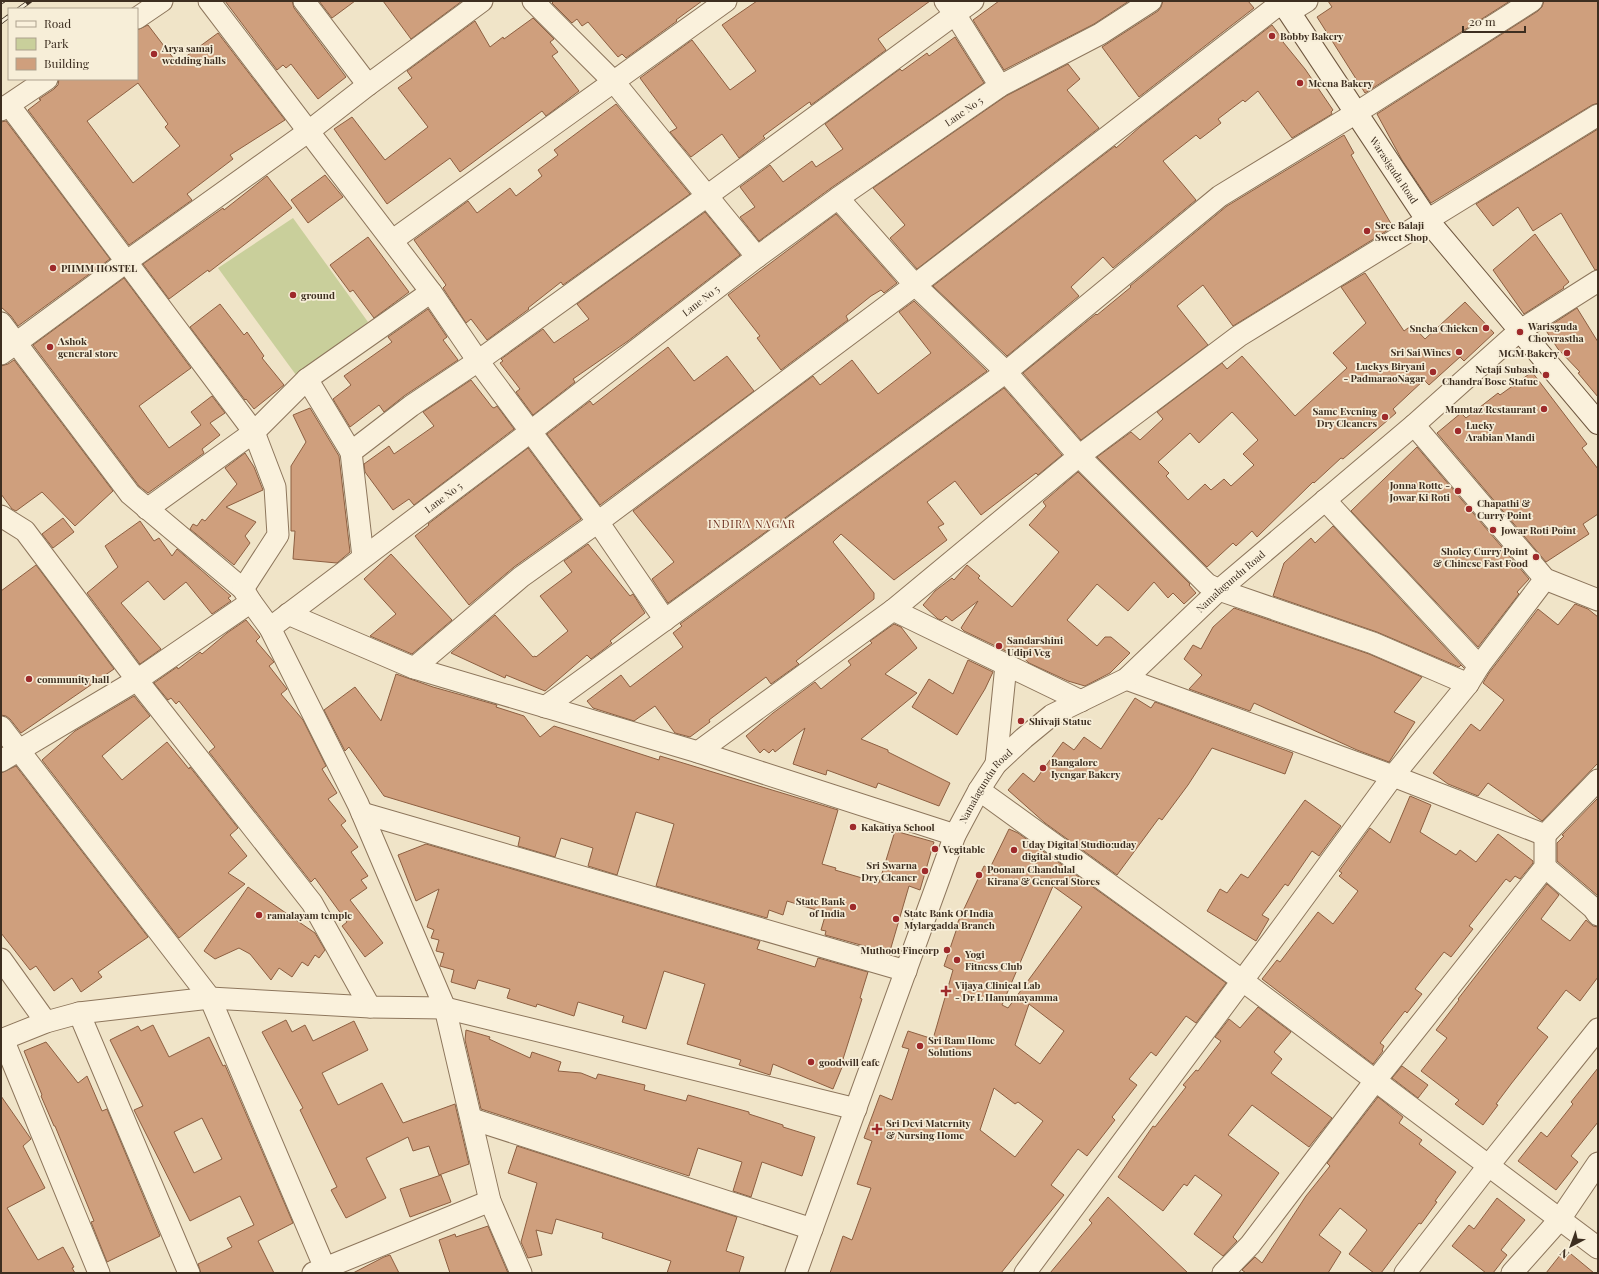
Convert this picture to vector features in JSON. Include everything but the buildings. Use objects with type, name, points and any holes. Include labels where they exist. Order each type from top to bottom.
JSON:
[{"type":"street","points":[[138,17],[162,1]]},
{"type":"street","points":[[209,1],[393,240],[431,292],[478,361],[598,522],[665,620]]},
{"type":"street","points":[[304,1],[368,85]]},
{"type":"street","points":[[8,348],[309,131],[368,85],[482,1]]},
{"type":"street","points":[[533,1],[614,82],[757,256]]},
{"type":"street","points":[[393,240],[726,1]]},
{"type":"street","points":[[351,452],[411,406],[478,361],[707,196],[950,8],[973,1]]},
{"type":"street","name":"Lane No 5","points":[[270,628],[530,432],[757,256],[838,198],[1000,86],[1100,34],[1151,1]]},
{"type":"street","points":[[545,707],[1006,372],[1220,196],[1356,113],[1532,1]]},
{"type":"street","points":[[414,668],[521,577],[598,522],[916,285],[1289,4]]},
{"type":"street","name":"Warasiguda Road","points":[[1289,4],[1356,113],[1428,221],[1519,331],[1598,423]]},
{"type":"street","points":[[950,8],[1000,86]]},
{"type":"street","points":[[10,756],[137,680],[247,595],[278,535],[275,487],[254,432],[126,262],[5,108],[46,80]]},
{"type":"street","points":[[698,752],[893,610],[1078,456],[1239,336],[1598,115]]},
{"type":"street","points":[[838,198],[916,285],[1006,372],[1078,456],[1207,584],[1219,590],[1373,643],[1468,684]]},
{"type":"street","name":"Namalagundu Road","points":[[796,1273],[955,835],[979,790],[996,764],[1052,715],[1126,679],[1219,590],[1414,424],[1519,331],[1598,281]]},
{"type":"street","points":[[147,509],[254,432],[307,379],[431,292]]},
{"type":"street","points":[[1,323],[8,348],[130,494],[247,595],[270,628],[362,813],[445,1008],[490,1201],[521,1273]]},
{"type":"street","points":[[307,379],[351,452],[363,557]]},
{"type":"street","points":[[1414,424],[1545,579],[1598,600]]},
{"type":"street","points":[[1325,500],[1479,666]]},
{"type":"street","points":[[1,516],[25,531],[137,680],[312,903],[370,1007]]},
{"type":"street","points":[[1025,1273],[1243,981],[1393,776],[1468,684],[1479,666],[1545,579]]},
{"type":"street","points":[[893,610],[1081,701]]},
{"type":"street","points":[[288,614],[414,668],[698,752],[955,835]]},
{"type":"street","points":[[996,764],[1006,665]]},
{"type":"street","points":[[1126,679],[1393,776],[1545,835]]},
{"type":"street","points":[[1,727],[10,756],[210,998],[322,1271],[490,1201]]},
{"type":"street","points":[[1223,1273],[1250,1245],[1375,1081],[1545,868],[1545,835],[1598,780]]},
{"type":"street","points":[[979,790],[1243,981],[1598,1248]]},
{"type":"street","points":[[362,813],[906,971]]},
{"type":"street","points":[[1545,868],[1596,910]]},
{"type":"street","points":[[1,959],[46,1022]]},
{"type":"street","points":[[99,1273],[2,1040],[46,1022],[79,1013],[210,998],[370,1007],[445,1008],[856,1109]]},
{"type":"street","points":[[79,1013],[189,1273]]},
{"type":"street","points":[[1405,1273],[1489,1165],[1598,1030]]},
{"type":"street","points":[[472,1119],[812,1229]]},
{"type":"street","points":[[1512,1273],[1560,1219],[1598,1163]]},
{"type":"green space","name":"ground","points":[[293,218],[368,322],[296,375],[218,268]]},
{"type":"railway","points":[[20,8],[30,1]]},
{"type":"railway","points":[[1,22],[8,17]]},
{"type":"place","name":"Bobby Bakery","points":[[1272,36]]},
{"type":"place","name":"Arya samaj wedding halls","points":[[154,54]]},
{"type":"place","name":"Meena Bakery","points":[[1300,83]]},
{"type":"place","name":"Sree Balaji Sweet Shop","points":[[1367,231]]},
{"type":"place","name":"PHMM HOSTEL","points":[[53,268]]},
{"type":"place","name":"ground","points":[[293,295]]},
{"type":"place","name":"Sneha Chicken","points":[[1486,328]]},
{"type":"place","name":"Warisguda Chowrastha","points":[[1520,332]]},
{"type":"place","name":"Ashok general store","points":[[50,347]]},
{"type":"place","name":"Sri Sai Wines","points":[[1459,352]]},
{"type":"place","name":"MGM Bakery","points":[[1567,353]]},
{"type":"place","name":"Luckys Biryani - PadmaraoNagar","points":[[1433,372]]},
{"type":"place","name":"Netaji Subash Chandra Bose Statue","points":[[1546,375]]},
{"type":"place","name":"Mumtaz Restaurant","points":[[1544,409]]},
{"type":"place","name":"Same Evening Dry Cleaners","points":[[1385,417]]},
{"type":"place","name":"Lucky Arabian Mandi","points":[[1458,431]]},
{"type":"place","name":"Jonna Rotte - Jowar Ki Roti","points":[[1458,491]]},
{"type":"place","name":"Chapathi & Curry Point","points":[[1469,509]]},
{"type":"place","name":"Jowar Roti Point","points":[[1493,530]]},
{"type":"place","name":"Sholey Curry Point & Chinese Fast Food","points":[[1536,557]]},
{"type":"place","name":"Sandarshini Udipi Veg","points":[[999,646]]},
{"type":"place","name":"community hall","points":[[29,679]]},
{"type":"place","name":"Shivaji Statue","points":[[1021,721]]},
{"type":"place","name":"Bangalore Iyengar Bakery","points":[[1043,768]]},
{"type":"place","name":"Kakatiya School","points":[[853,827]]},
{"type":"place","name":"Vegitable","points":[[935,849]]},
{"type":"place","name":"Uday Digital Studio;uday digital studio","points":[[1014,850]]},
{"type":"place","name":"Sri Swarna Dry Cleaner","points":[[925,871]]},
{"type":"place","name":"Poonam Chandulal Kirana & General Stores","points":[[979,875]]},
{"type":"place","name":"State Bank of India","points":[[853,907]]},
{"type":"place","name":"ramalayam temple","points":[[259,915]]},
{"type":"place","name":"State Bank Of India Mylargadda Branch","points":[[896,919]]},
{"type":"place","name":"Muthoot Fincorp","points":[[947,950]]},
{"type":"place","name":"Yogi Fitness Club","points":[[957,960]]},
{"type":"place","name":"Vijaya Clinical Lab - Dr L Hanumayamma","points":[[946,991]]},
{"type":"place","name":"Sri Ram Home Solutions","points":[[920,1046]]},
{"type":"place","name":"goodwill cafe","points":[[811,1062]]},
{"type":"place","name":"Sri Devi Maternity & Nursing Home","points":[[877,1129]]},
{"type":"district","name":"INDIRA NAGAR","points":[[752,524]]}]
